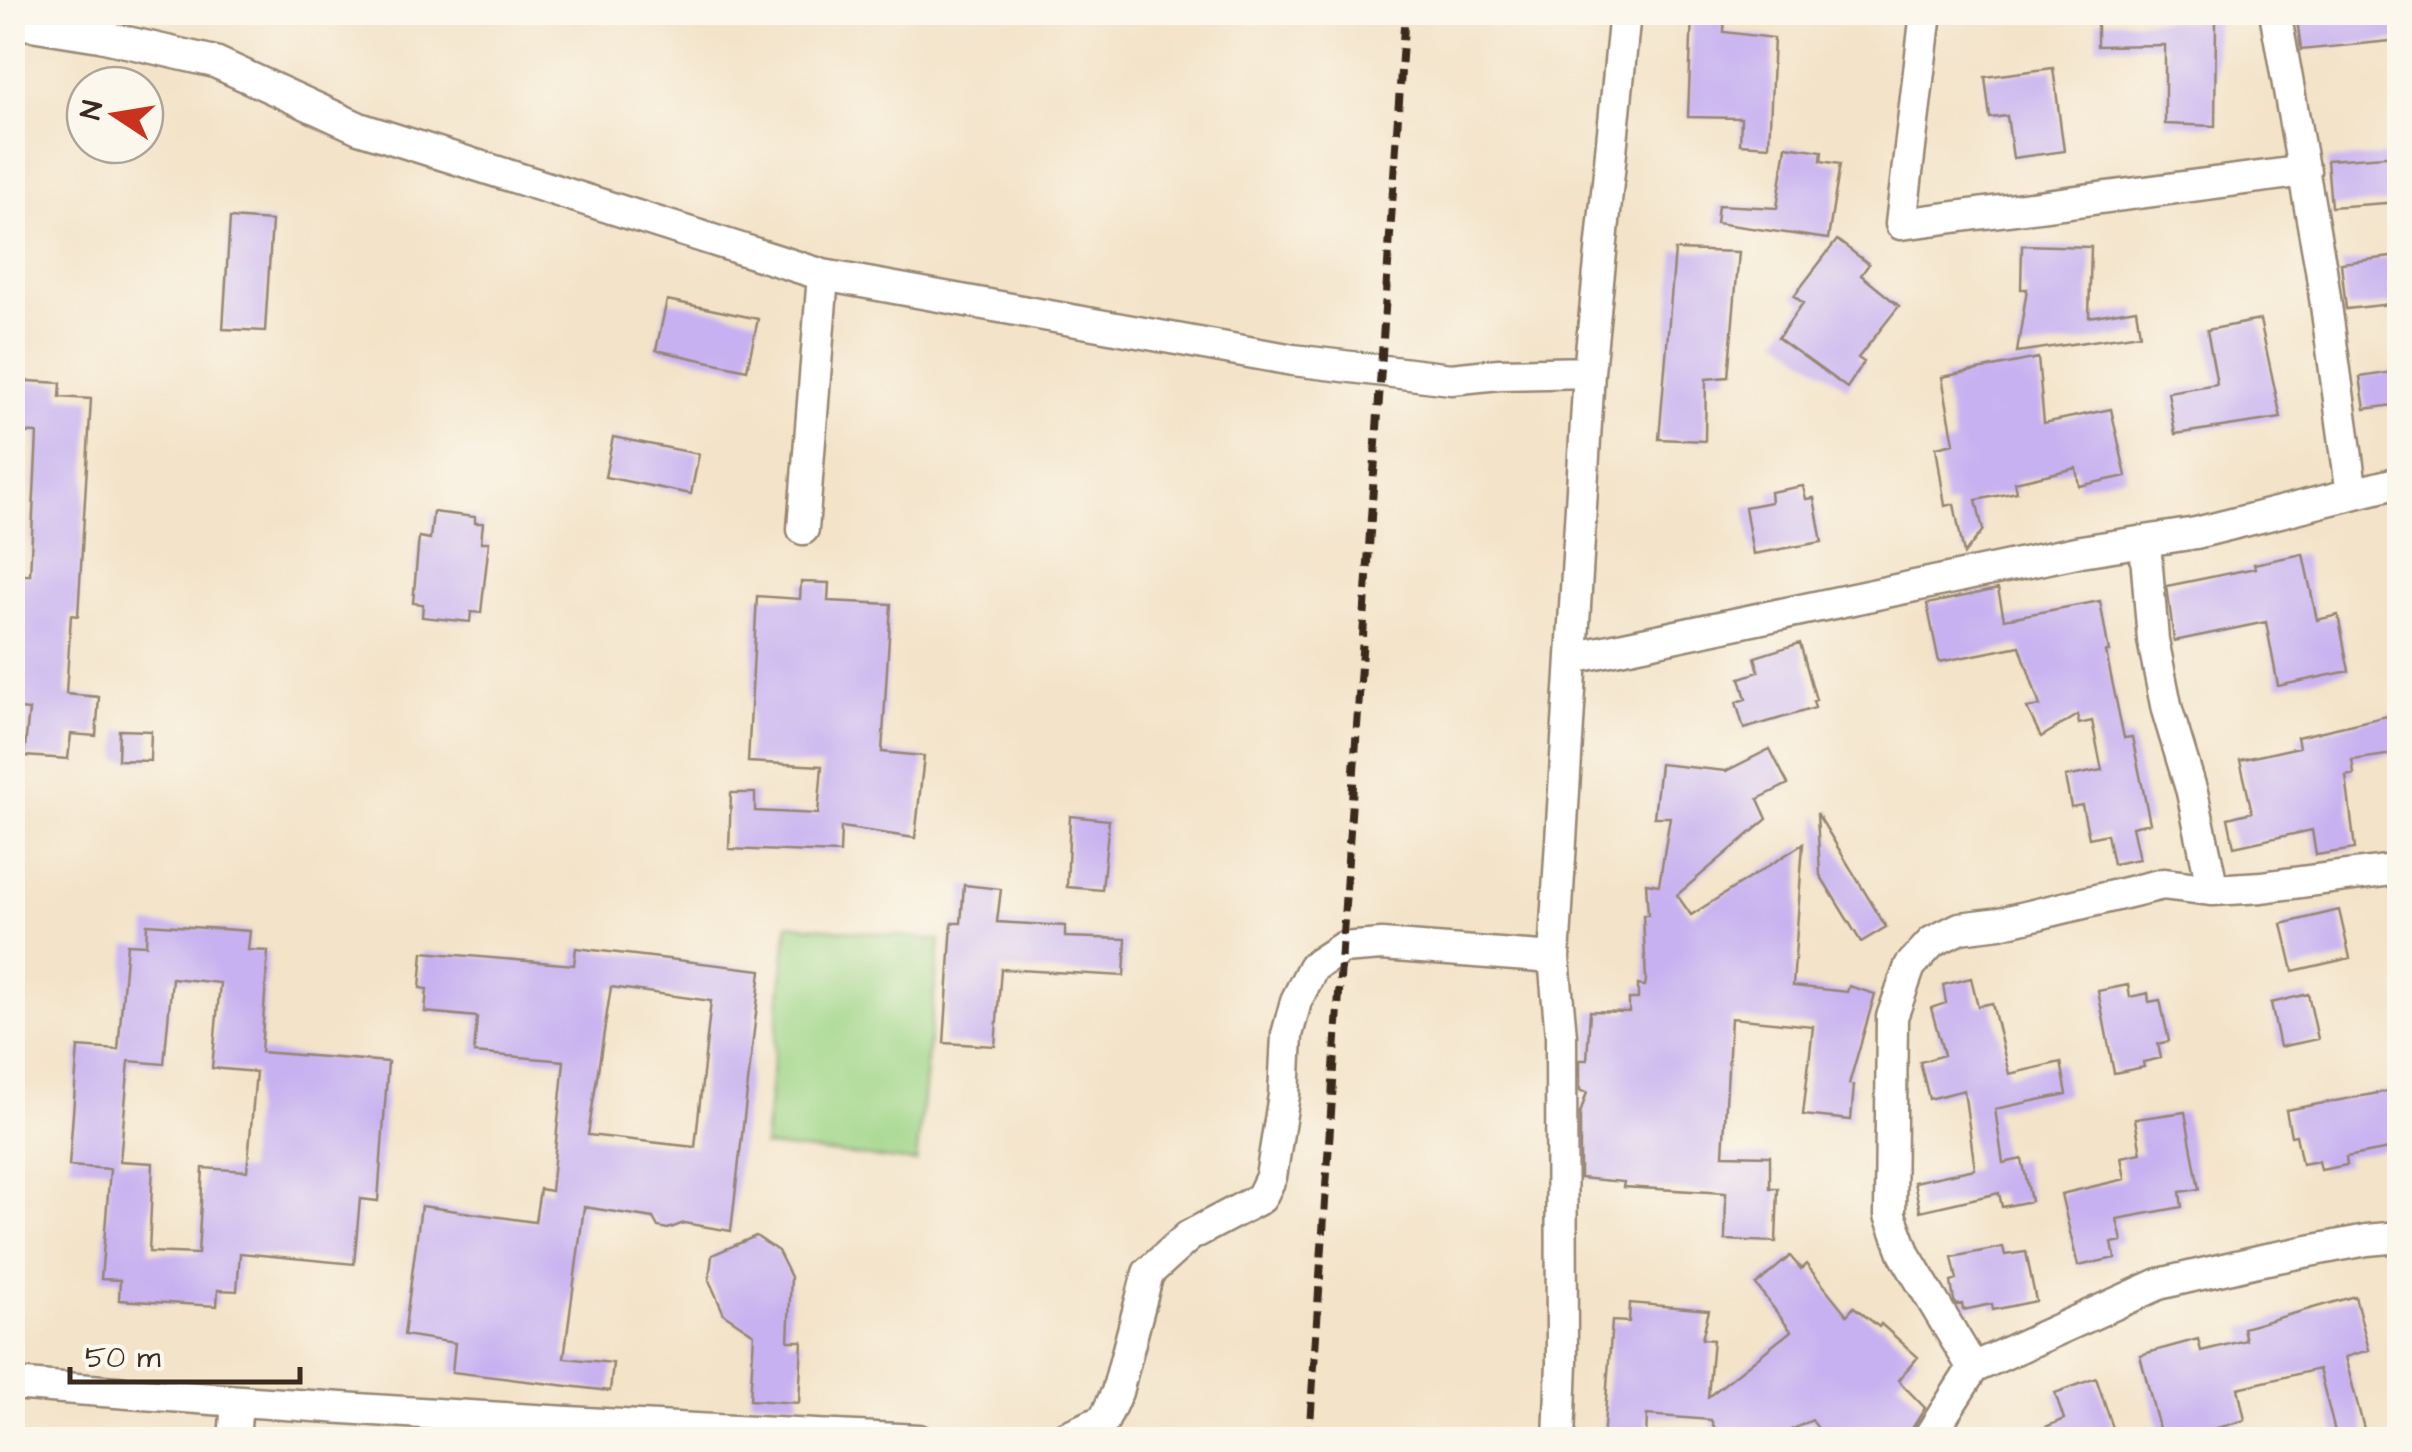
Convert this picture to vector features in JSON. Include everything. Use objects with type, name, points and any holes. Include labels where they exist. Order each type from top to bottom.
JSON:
[{"type":"street","points":[[1559,1440],[1562,1036],[1554,958],[1590,372],[1624,12]]},
{"type":"street","points":[[1926,12],[1902,224],[2306,171]]},
{"type":"street","points":[[2274,12],[2306,171],[2352,494]]},
{"type":"street","points":[[12,22],[100,36],[214,62],[359,128],[824,276],[1293,360],[1450,379],[1590,372]]},
{"type":"street","points":[[803,529],[824,276]]},
{"type":"street","points":[[1572,658],[2081,551],[2146,543],[2400,482]]},
{"type":"street","points":[[2146,543],[2153,640],[2213,890]]},
{"type":"street","points":[[1973,1368],[1906,1255],[1890,1215],[1892,1017],[1910,966],[1932,942],[1960,928],[2000,923],[2163,884],[2213,890],[2400,868]]},
{"type":"street","points":[[1059,1440],[1104,1420],[1117,1392],[1148,1273],[1188,1236],[1260,1198],[1271,1176],[1284,1095],[1287,1035],[1296,1002],[1313,967],[1342,948],[1382,945],[1554,958]]},
{"type":"street","points":[[1928,1440],[1973,1368],[2160,1284],[2262,1260],[2400,1237]]},
{"type":"street","points":[[12,1384],[236,1402],[919,1440]]},
{"type":"street","points":[[234,1440],[236,1402]]},
{"type":"green space","points":[[788,924],[940,940],[916,1162],[764,1146]]},
{"type":"building","points":[[1692,12],[1725,12],[1724,32],[1774,38],[1769,146],[1740,144],[1741,118],[1688,117]]},
{"type":"building","points":[[2296,12],[2400,12],[2400,40],[2301,50]]},
{"type":"building","points":[[2216,20],[2215,126],[2165,124],[2165,45],[2097,46],[2097,21]]},
{"type":"building","points":[[2053,68],[2064,151],[2013,158],[2007,116],[1990,118],[1985,77]]},
{"type":"building","points":[[1786,146],[1822,151],[1821,161],[1840,164],[1828,239],[1716,223],[1718,205],[1777,208]]},
{"type":"building","points":[[2400,155],[2400,202],[2331,207],[2327,160]]},
{"type":"building","points":[[230,218],[272,221],[265,331],[223,329]]},
{"type":"building","points":[[1837,240],[1869,264],[1861,275],[1899,306],[1858,358],[1864,362],[1847,388],[1778,338],[1803,303],[1794,296]]},
{"type":"building","points":[[2022,245],[2091,247],[2089,317],[2136,309],[2140,334],[2017,352],[2027,289],[2021,289]]},
{"type":"building","points":[[1675,250],[1739,252],[1728,377],[1706,379],[1705,441],[1659,439]]},
{"type":"building","points":[[2400,256],[2400,303],[2346,309],[2341,263]]},
{"type":"building","points":[[667,300],[758,319],[747,370],[656,350]]},
{"type":"building","points":[[2260,320],[2281,418],[2175,434],[2168,392],[2217,384],[2207,330]]},
{"type":"building","points":[[2038,358],[2044,423],[2111,409],[2126,476],[2079,486],[2076,468],[2015,482],[2017,492],[1976,500],[1983,530],[1964,554],[1954,504],[1945,506],[1936,447],[1954,443],[1942,377]]},
{"type":"building","points":[[2400,371],[2400,404],[2365,409],[2360,377]]},
{"type":"building","points":[[12,380],[61,383],[60,397],[91,399],[78,616],[71,615],[66,694],[99,697],[96,736],[71,734],[68,759],[24,756],[29,710],[12,708],[12,575],[30,575],[37,433],[12,432]]},
{"type":"building","points":[[613,437],[699,454],[691,494],[605,477]]},
{"type":"building","points":[[1803,486],[1806,499],[1814,498],[1822,542],[1753,554],[1745,507],[1771,502],[1770,492]]},
{"type":"building","points":[[433,512],[475,517],[475,523],[483,523],[481,542],[489,542],[481,613],[471,612],[470,622],[422,617],[423,604],[413,603],[419,537],[430,539]]},
{"type":"building","points":[[2303,554],[2317,620],[2338,615],[2349,671],[2278,686],[2266,622],[2174,641],[2167,586]]},
{"type":"building","points":[[801,582],[829,583],[828,601],[891,604],[882,752],[924,756],[915,838],[841,827],[840,853],[729,849],[731,793],[755,793],[755,811],[818,814],[822,766],[748,762],[757,596],[800,599]]},
{"type":"building","points":[[1998,589],[2004,619],[2100,601],[2124,738],[2132,737],[2150,823],[2132,827],[2139,859],[2113,864],[2107,834],[2089,838],[2082,805],[2071,807],[2065,777],[2102,770],[2092,721],[2079,724],[2077,715],[2041,737],[2027,708],[2040,706],[2020,646],[1939,662],[1927,604]]},
{"type":"building","points":[[1800,643],[1815,708],[1744,729],[1736,702],[1746,699],[1740,678],[1759,672],[1755,657]]},
{"type":"building","points":[[2400,713],[2400,753],[2352,760],[2354,774],[2346,776],[2355,849],[2316,855],[2312,830],[2234,847],[2228,818],[2252,812],[2240,760],[2299,747],[2297,737]]},
{"type":"building","points":[[119,730],[151,731],[150,761],[118,760]]},
{"type":"building","points":[[1770,749],[1788,784],[1758,799],[1767,819],[1677,895],[1691,915],[1803,844],[1793,986],[1847,992],[1849,986],[1875,994],[1849,1084],[1854,1085],[1851,1120],[1803,1115],[1813,1026],[1731,1018],[1723,1155],[1770,1156],[1770,1188],[1778,1188],[1776,1242],[1725,1240],[1726,1193],[1623,1187],[1624,1182],[1580,1178],[1580,1114],[1587,1092],[1580,1091],[1580,1060],[1587,1060],[1590,1011],[1629,1012],[1629,999],[1638,999],[1638,985],[1645,986],[1646,883],[1659,885],[1670,817],[1654,817],[1660,764],[1726,771]]},
{"type":"building","points":[[1817,813],[1886,927],[1861,942],[1820,875]]},
{"type":"building","points":[[1070,816],[1109,820],[1102,890],[1067,887]]},
{"type":"building","points":[[964,885],[1001,889],[997,922],[1065,926],[1065,937],[1126,939],[1124,976],[1001,969],[995,1046],[944,1043],[952,923],[961,923]]},
{"type":"building","points":[[2339,910],[2350,958],[2293,971],[2282,924]]},
{"type":"building","points":[[147,924],[250,931],[248,950],[268,951],[261,1052],[388,1062],[378,1201],[360,1199],[354,1264],[240,1253],[237,1291],[218,1290],[217,1306],[119,1300],[120,1280],[101,1279],[110,1169],[69,1166],[78,1047],[118,1050],[127,944],[146,945]],"holes":[[[172,978],[220,983],[212,1068],[256,1072],[247,1171],[203,1168],[198,1254],[149,1252],[153,1163],[120,1161],[129,1061],[164,1064]]]},
{"type":"building","points":[[576,948],[761,970],[731,1231],[684,1223],[668,1229],[658,1227],[653,1218],[584,1207],[564,1358],[613,1363],[610,1391],[452,1372],[455,1343],[404,1335],[421,1206],[535,1222],[540,1189],[551,1191],[564,1061],[474,1053],[477,1017],[425,1012],[427,989],[420,988],[423,952],[574,965]],"holes":[[[611,987],[711,1001],[695,1147],[588,1135]]]},
{"type":"building","points":[[1971,978],[1978,1006],[1992,1003],[2009,1074],[2061,1062],[2067,1094],[1995,1109],[2003,1163],[2022,1159],[2031,1201],[2002,1207],[1999,1193],[1920,1211],[1914,1182],[1975,1169],[1964,1090],[1929,1099],[1920,1062],[1944,1055],[1931,1008],[1946,1003],[1943,985]]},
{"type":"building","points":[[2128,985],[2130,997],[2148,993],[2149,1002],[2160,1000],[2169,1041],[2158,1044],[2161,1058],[2143,1062],[2144,1067],[2114,1073],[2098,991]]},
{"type":"building","points":[[2308,994],[2318,1039],[2280,1047],[2271,1003]]},
{"type":"building","points":[[2400,1089],[2400,1147],[2346,1157],[2347,1165],[2321,1170],[2319,1161],[2302,1164],[2286,1110]]},
{"type":"building","points":[[2185,1112],[2199,1189],[2180,1192],[2182,1207],[2117,1219],[2122,1241],[2112,1243],[2115,1258],[2078,1266],[2061,1194],[2125,1179],[2121,1157],[2141,1153],[2135,1119]]},
{"type":"building","points":[[756,1236],[778,1251],[791,1277],[788,1341],[802,1341],[799,1403],[750,1400],[754,1334],[724,1314],[709,1280],[712,1255]]},
{"type":"building","points":[[2003,1247],[2005,1255],[2026,1252],[2036,1301],[1993,1310],[1992,1304],[1963,1310],[1962,1304],[1954,1301],[1951,1282],[1957,1280],[1952,1257]]},
{"type":"building","points":[[1790,1256],[1801,1269],[1806,1264],[1847,1315],[1854,1307],[1879,1327],[1881,1324],[1918,1357],[1898,1380],[1925,1408],[1905,1440],[1826,1440],[1812,1420],[1770,1440],[1720,1440],[1711,1420],[1647,1415],[1646,1440],[1603,1440],[1612,1321],[1629,1322],[1630,1303],[1709,1310],[1702,1339],[1713,1340],[1708,1397],[1791,1331],[1756,1285]]},
{"type":"building","points":[[2355,1296],[2369,1350],[2345,1357],[2367,1440],[2337,1440],[2319,1369],[2238,1388],[2245,1420],[2175,1440],[2162,1440],[2140,1355],[2198,1339],[2201,1351],[2246,1340],[2243,1328]]},
{"type":"building","points":[[2096,1378],[2114,1431],[2105,1434],[2107,1440],[2016,1440],[2064,1419],[2055,1393]]},
{"type":"railway","points":[[1309,1440],[1405,12]]}]
